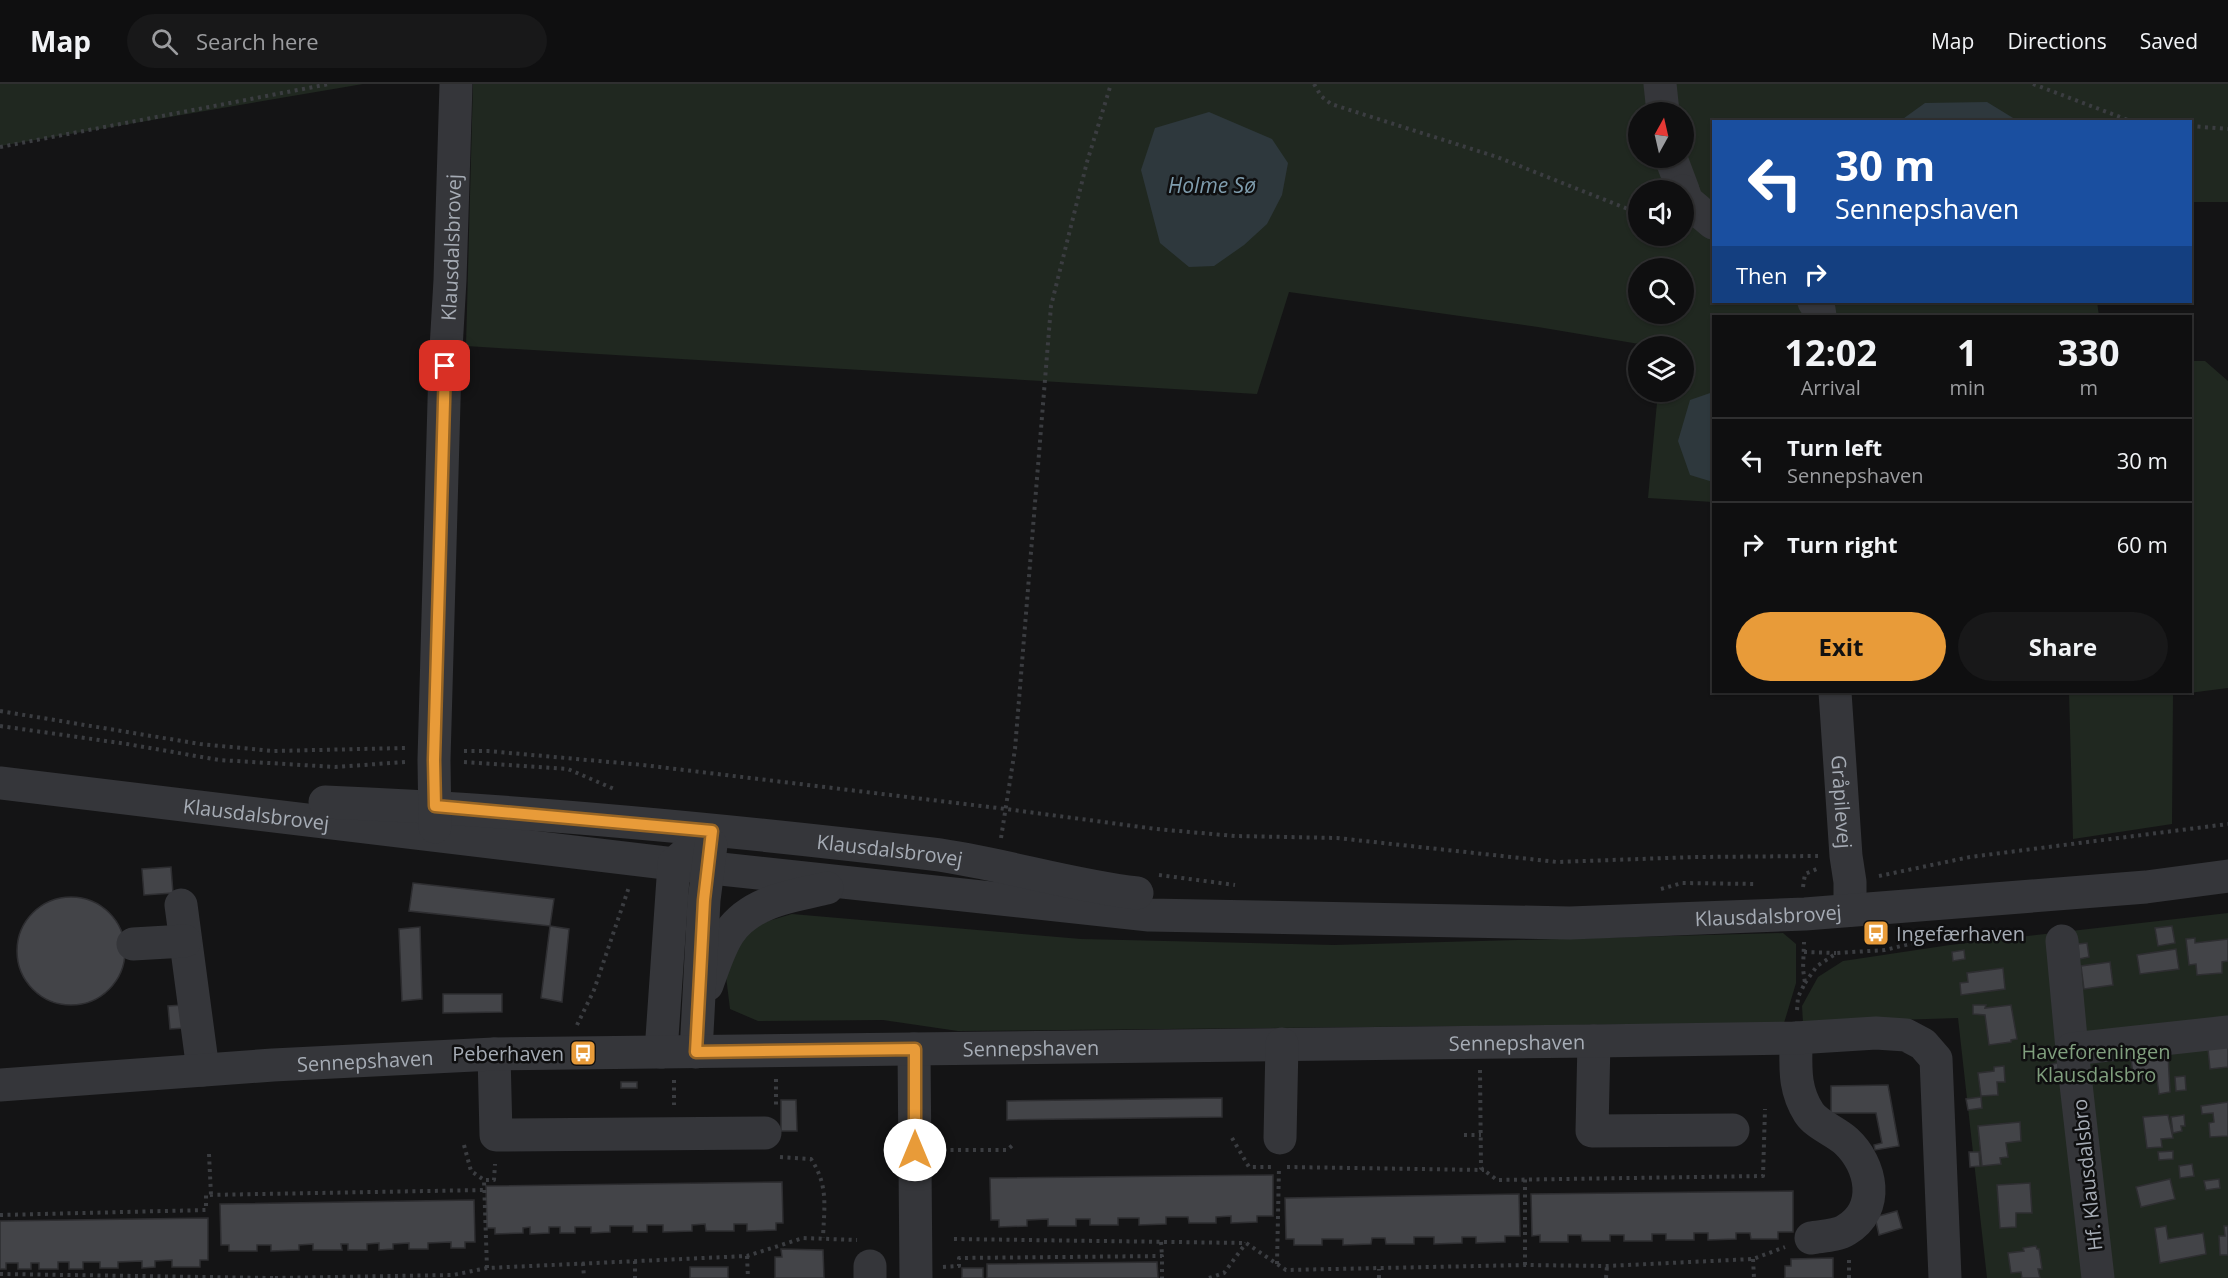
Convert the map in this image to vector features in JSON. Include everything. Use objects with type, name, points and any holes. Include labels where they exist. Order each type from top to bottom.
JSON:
[{"type":"street","name":"Klausdalsbrovej","points":[[435,821],[434,755],[445,366],[456,84]]},
{"type":"street","points":[[1660,84],[1662,102]]},
{"type":"street","points":[[1694,207],[1712,223]]},
{"type":"street","name":"Gråpilevej","points":[[1835,693],[1849,883]]},
{"type":"street","name":"Klausdalsbrovej","points":[[0,783],[77,792],[435,821],[712,831],[933,854],[1125,892],[1342,918]]},
{"type":"street","name":"Klausdalsbrovej","points":[[435,821],[674,864],[1149,915],[1570,923],[1849,883],[2146,887],[2228,876]]},
{"type":"street","points":[[677,1052],[674,864],[712,831]]},
{"type":"street","points":[[698,1006],[704,900],[712,831]]},
{"type":"street","points":[[677,1052],[728,934],[751,910],[771,902],[849,883]]},
{"type":"street","points":[[181,905],[203,1070]]},
{"type":"street","points":[[133,944],[185,941]]},
{"type":"street","name":"Hf. Klausdalsbro","points":[[2062,941],[2098,1278]]},
{"type":"street","points":[[2072,1049],[2228,1032]]},
{"type":"street","points":[[1810,1238],[1844,1232],[1861,1218],[1870,1196],[1865,1165],[1846,1141],[1810,1115],[1799,1093],[1796,1038],[1876,1034],[1906,1035],[1923,1044],[1936,1059],[1945,1278]]},
{"type":"street","name":"Sennepshaven","points":[[0,1085],[273,1065],[494,1054],[1796,1038]]},
{"type":"street","points":[[1594,1041],[1592,1131],[1733,1130]]},
{"type":"street","points":[[1279,1152],[1282,1044]]},
{"type":"street","points":[[915,1049],[916,1273]]},
{"type":"street","points":[[494,1054],[496,1135],[675,1134],[773,1130]]},
{"type":"path","points":[[0,147],[329,84]]},
{"type":"path","points":[[999,848],[1015,749],[1051,306],[1088,162],[1112,84]]},
{"type":"path","points":[[1314,84],[1321,96],[1331,104],[1497,157],[1628,209]]},
{"type":"path","points":[[2032,84],[2128,120]]},
{"type":"path","points":[[2192,126],[2228,129]]},
{"type":"path","points":[[0,711],[200,744],[273,751],[405,748],[434,755],[568,769],[620,792]]},
{"type":"path","points":[[0,726],[219,760],[335,766],[488,751],[643,765],[1179,831],[1235,836],[1337,838],[1557,862],[1695,857],[1849,883]]},
{"type":"path","points":[[1792,885],[1849,883],[1970,857],[2228,825]]},
{"type":"path","points":[[1149,874],[1243,886]]},
{"type":"path","points":[[574,1053],[577,1025],[594,990],[632,880]]},
{"type":"path","points":[[1654,891],[1682,883],[1759,884]]},
{"type":"path","points":[[1804,952],[1837,953]]},
{"type":"path","points":[[776,1051],[773,1130],[777,1157],[811,1159],[820,1172],[825,1189],[823,1238]]},
{"type":"path","points":[[675,1134],[677,1052]]},
{"type":"path","points":[[1733,1130],[1772,1105],[1799,1093]]},
{"type":"path","points":[[464,1145],[471,1171],[484,1180],[494,1180],[496,1135]]},
{"type":"path","points":[[1464,1135],[1481,1135]]},
{"type":"path","points":[[1232,1138],[1249,1167],[1279,1152],[1484,1170]]},
{"type":"path","points":[[915,1150],[1008,1150],[1015,1143]]},
{"type":"path","points":[[1277,1264],[1279,1152]]},
{"type":"path","points":[[209,1154],[211,1195]]},
{"type":"path","points":[[1525,1179],[1525,1265]]},
{"type":"path","points":[[484,1180],[487,1268]]},
{"type":"path","points":[[0,1215],[206,1210],[206,1195],[484,1190]]},
{"type":"path","points":[[0,1274],[275,1278],[453,1275],[487,1268],[747,1256],[803,1238],[823,1238],[866,1261]]},
{"type":"path","points":[[954,1239],[1246,1243],[1286,1270],[1525,1265],[1607,1266],[1753,1259],[1810,1238]]},
{"type":"path","points":[[1161,1242],[1162,1278]]},
{"type":"path","points":[[1209,1278],[1224,1273],[1246,1243]]},
{"type":"path","points":[[747,1256],[748,1278]]},
{"type":"path","points":[[916,1273],[959,1266],[959,1258],[1162,1256]]},
{"type":"path","points":[[1019,1258],[1020,1264]]},
{"type":"path","points":[[1753,1259],[1754,1278]]},
{"type":"path","points":[[635,1261],[635,1278]]},
{"type":"path","points":[[584,1263],[584,1278]]},
{"type":"path","points":[[1606,1278],[1607,1266]]},
{"type":"path","points":[[1379,1269],[1379,1278]]},
{"type":"green space","points":[[0,84],[363,84],[0,146]]},
{"type":"green space","points":[[473,84],[1650,84],[1653,102],[1628,102],[1628,168],[1665,168],[1668,180],[1628,180],[1628,246],[1694,246],[1694,219],[1712,233],[1712,303],[1802,303],[1809,315],[1712,315],[1712,502],[1648,498],[1657,402],[1694,402],[1694,336],[1628,336],[1628,342],[1538,327],[1289,292],[1257,394],[466,346]]},
{"type":"green space","points":[[1666,84],[2228,84],[2228,202],[2192,202],[2192,120],[1712,120],[1712,209],[1694,194],[1694,180],[1690,180],[1686,168],[1694,168],[1694,102],[1670,102]]},
{"type":"green space","points":[[1826,303],[2097,303],[2099,315],[1828,315]]},
{"type":"green space","points":[[2192,361],[2205,361],[2228,381],[2228,688],[2192,693]]},
{"type":"green space","points":[[2069,693],[2189,693],[2173,695],[2172,824],[2073,839]]},
{"type":"green space","name":"Haveforeningen Klausdalsbro","points":[[2228,913],[2228,1278],[1987,1278],[1958,1018],[1803,1023],[1802,1006],[1818,977],[1843,961],[1950,945]]},
{"type":"green space","points":[[792,914],[1081,939],[1334,945],[1783,933],[1796,944],[1796,983],[1784,1023],[958,1031],[883,1020],[758,1021],[730,1009],[725,968],[740,940],[759,924]]},
{"type":"water","points":[[1987,102],[2016,120],[1901,120],[1925,103]]},
{"type":"water","name":"Holme Sø","points":[[1209,112],[1272,139],[1288,163],[1282,195],[1267,224],[1244,245],[1214,266],[1189,267],[1160,243],[1141,170],[1155,128]]},
{"type":"water","points":[[1712,392],[1712,482],[1690,475],[1678,441],[1689,402],[1694,402],[1694,399]]},
{"type":"building","points":[[171,867],[173,893],[144,895],[142,869]]},
{"type":"building","points":[[413,883],[554,899],[550,926],[409,911]]},
{"type":"building","points":[[71,897],[92,901],[109,913],[121,930],[125,951],[121,972],[109,989],[92,1001],[71,1005],[50,1001],[33,989],[21,972],[17,951],[21,930],[33,913],[50,901]]},
{"type":"building","points":[[550,926],[569,929],[562,1002],[541,998]]},
{"type":"building","points":[[2172,926],[2175,943],[2158,946],[2155,928]]},
{"type":"building","points":[[420,927],[422,999],[402,1001],[399,929]]},
{"type":"building","points":[[2195,938],[2195,943],[2228,939],[2228,961],[2222,962],[2222,973],[2197,975],[2196,964],[2189,965],[2186,939]]},
{"type":"building","points":[[2087,943],[2089,957],[2079,959],[2078,944]]},
{"type":"building","points":[[2176,949],[2179,969],[2140,974],[2137,955]]},
{"type":"building","points":[[1964,950],[1965,959],[1953,961],[1952,952]]},
{"type":"building","points":[[2110,962],[2113,985],[2084,989],[2081,966]]},
{"type":"building","points":[[2003,968],[2005,989],[1961,995],[1960,983],[1968,982],[1967,973]]},
{"type":"building","points":[[443,994],[502,994],[502,1012],[443,1013]]},
{"type":"building","points":[[183,1005],[185,1028],[170,1029],[168,1006]]},
{"type":"building","points":[[1973,1005],[1986,1005],[1985,1008],[2011,1005],[2017,1039],[1989,1045],[1985,1015],[1973,1014]]},
{"type":"building","points":[[2228,1047],[2228,1067],[2210,1069],[2208,1049]]},
{"type":"building","points":[[2168,1054],[2170,1092],[2159,1094],[2157,1079],[2134,1081],[2131,1059]]},
{"type":"building","points":[[2058,1063],[2059,1078],[2049,1079],[2048,1065]]},
{"type":"building","points":[[2004,1066],[2005,1082],[1997,1082],[1998,1095],[1981,1096],[1978,1073],[1994,1071],[1994,1067]]},
{"type":"building","points":[[2185,1076],[2186,1090],[2176,1091],[2175,1077]]},
{"type":"building","points":[[621,1082],[637,1082],[637,1088],[621,1088]]},
{"type":"building","points":[[1888,1085],[1899,1146],[1875,1150],[1874,1145],[1882,1143],[1876,1113],[1831,1113],[1831,1086]]},
{"type":"building","points":[[1981,1097],[1982,1108],[1968,1110],[1966,1099]]},
{"type":"building","points":[[1222,1098],[1222,1117],[1007,1120],[1007,1101]]},
{"type":"building","points":[[781,1100],[796,1100],[797,1131],[781,1131]]},
{"type":"building","points":[[2228,1102],[2228,1136],[2210,1137],[2209,1123],[2214,1122],[2213,1113],[2202,1114],[2201,1106]]},
{"type":"building","points":[[2168,1115],[2173,1138],[2161,1139],[2162,1147],[2147,1148],[2143,1117]]},
{"type":"building","points":[[2184,1115],[2185,1126],[2181,1126],[2182,1131],[2173,1133],[2171,1117]]},
{"type":"building","points":[[2020,1122],[2021,1141],[2006,1143],[2008,1157],[2000,1158],[2001,1164],[1982,1166],[1978,1126]]},
{"type":"building","points":[[2173,1151],[2173,1159],[2159,1160],[2158,1152]]},
{"type":"building","points":[[1969,1152],[1979,1152],[1980,1166],[1970,1167]]},
{"type":"building","points":[[2192,1164],[2194,1176],[2180,1178],[2179,1166]]},
{"type":"building","points":[[1273,1175],[1273,1216],[1257,1216],[1257,1222],[1231,1223],[1231,1216],[1216,1217],[1216,1223],[1189,1223],[1188,1217],[1166,1217],[1166,1224],[1139,1225],[1139,1218],[1118,1218],[1118,1225],[1090,1225],[1090,1219],[1076,1219],[1076,1226],[1048,1226],[1048,1219],[1027,1220],[1027,1226],[999,1227],[999,1220],[991,1220],[990,1178]]},
{"type":"building","points":[[2170,1179],[2175,1199],[2141,1207],[2136,1187]]},
{"type":"building","points":[[2219,1179],[2220,1188],[2206,1190],[2204,1181]]},
{"type":"building","points":[[782,1182],[783,1223],[776,1223],[776,1230],[747,1231],[747,1224],[734,1224],[734,1231],[706,1231],[705,1224],[692,1225],[692,1231],[663,1232],[663,1225],[647,1225],[647,1232],[633,1232],[633,1226],[610,1226],[610,1232],[591,1233],[591,1227],[575,1227],[575,1233],[560,1233],[560,1227],[549,1227],[549,1233],[530,1234],[530,1227],[523,1228],[523,1233],[495,1234],[495,1228],[487,1228],[486,1186]]},
{"type":"building","points":[[2030,1183],[2032,1213],[2016,1213],[2016,1227],[2000,1228],[1997,1185]]},
{"type":"building","points":[[1793,1191],[1793,1232],[1778,1232],[1778,1239],[1751,1239],[1750,1233],[1736,1233],[1736,1239],[1708,1240],[1708,1233],[1694,1233],[1694,1240],[1666,1240],[1666,1234],[1652,1234],[1652,1241],[1624,1241],[1624,1235],[1610,1235],[1610,1241],[1582,1241],[1581,1235],[1568,1235],[1568,1242],[1540,1242],[1540,1235],[1532,1236],[1531,1194]]},
{"type":"building","points":[[1519,1194],[1520,1236],[1505,1236],[1505,1242],[1476,1243],[1476,1237],[1462,1237],[1462,1243],[1434,1244],[1434,1237],[1414,1237],[1414,1244],[1386,1244],[1385,1238],[1372,1238],[1371,1244],[1343,1245],[1343,1239],[1322,1239],[1322,1245],[1294,1245],[1294,1239],[1286,1239],[1285,1198]]},
{"type":"building","points":[[474,1200],[475,1242],[465,1242],[465,1248],[451,1248],[451,1242],[428,1243],[428,1249],[409,1249],[409,1243],[393,1244],[393,1249],[379,1250],[379,1243],[367,1244],[367,1250],[348,1250],[348,1244],[341,1244],[342,1250],[313,1250],[313,1244],[299,1245],[299,1250],[271,1251],[271,1245],[257,1245],[257,1251],[229,1251],[229,1245],[221,1245],[220,1204]]},
{"type":"building","points":[[1897,1211],[1902,1228],[1879,1235],[1875,1217]]},
{"type":"building","points":[[208,1218],[208,1260],[200,1260],[200,1267],[172,1267],[172,1260],[155,1261],[155,1267],[142,1268],[142,1261],[118,1262],[118,1268],[100,1268],[100,1262],[83,1262],[83,1269],[69,1269],[69,1262],[58,1262],[58,1269],[39,1269],[39,1263],[31,1263],[31,1269],[18,1269],[18,1263],[6,1263],[6,1269],[0,1269],[0,1221]]},
{"type":"building","points":[[2166,1226],[2168,1239],[2203,1233],[2206,1254],[2160,1263],[2155,1228]]},
{"type":"building","points":[[2224,1226],[2228,1226],[2228,1255],[2220,1255],[2219,1236],[2225,1236]]},
{"type":"building","points":[[2036,1246],[2039,1249],[2042,1269],[2038,1269],[2040,1278],[2022,1278],[2021,1272],[2011,1273],[2008,1253],[2024,1251],[2023,1248]]},
{"type":"building","points":[[781,1249],[823,1250],[824,1278],[775,1278],[775,1257],[782,1257]]},
{"type":"building","points":[[1833,1258],[1833,1278],[1785,1278],[1785,1266],[1791,1266],[1791,1259]]},
{"type":"building","points":[[1157,1262],[1158,1278],[987,1278],[987,1264]]},
{"type":"building","points":[[690,1267],[728,1267],[728,1278],[690,1278]]},
{"type":"building","points":[[962,1268],[983,1268],[983,1278],[962,1278]]},
{"type":"place","name":"Ingefærhaven","points":[[1876,933]]},
{"type":"place","name":"Peberhaven","points":[[583,1053]]},
{"type":"route","points":[[445,366],[434,760],[435,806],[712,831],[704,900],[696,1052],[915,1049],[915,1150]]}]
